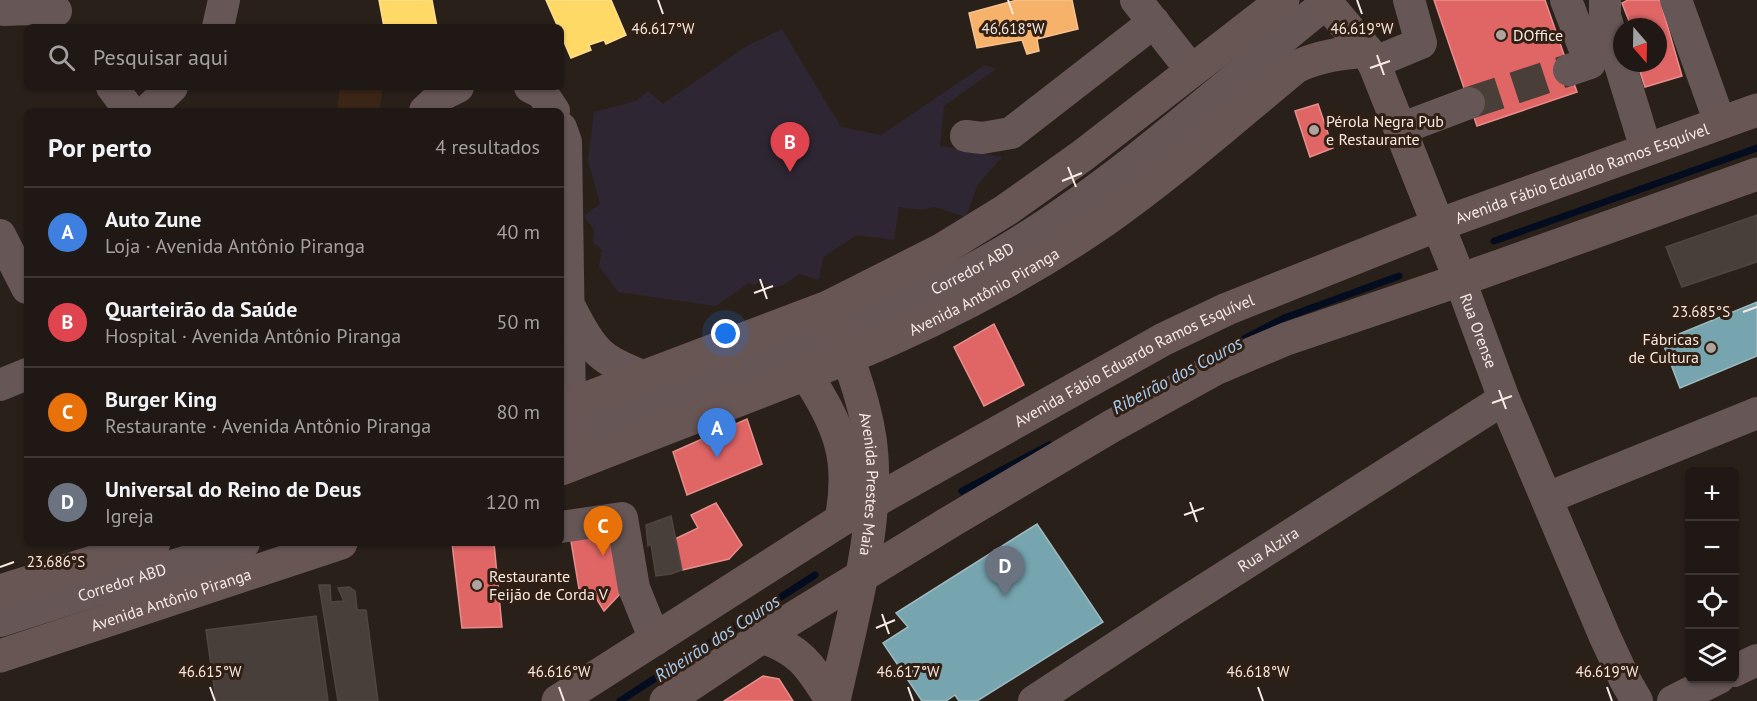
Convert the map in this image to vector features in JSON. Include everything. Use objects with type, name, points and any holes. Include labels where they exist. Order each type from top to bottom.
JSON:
[{"type":"main road","name":"Avenida Antônio Piranga","points":[[564,468],[806,374],[838,332],[941,250],[1006,210],[1082,156],[1283,0]]},
{"type":"main road","name":"Rua Orense","points":[[1327,1],[1370,57],[1460,280]]},
{"type":"main road","name":"Avenida Antônio Piranga","points":[[565,426],[645,377],[838,332],[888,341],[969,302],[1039,263],[1105,220],[1157,181],[1296,67],[1322,57],[1370,57]]},
{"type":"main road","name":"Avenida Fábio Eduardo Ramos Esquível","points":[[558,701],[840,520],[1164,339],[1227,309],[1438,225],[1757,110]]},
{"type":"main road","points":[[666,701],[762,637],[1103,432],[1215,369],[1286,339],[1460,280],[1757,174]]},
{"type":"main road","name":"Avenida Prestes Maia","points":[[833,701],[861,578],[872,502],[870,439],[863,404],[838,332]]},
{"type":"main road","points":[[806,374],[832,418],[842,444],[846,470],[846,493],[840,520]]},
{"type":"main road","points":[[811,538],[830,544],[840,551],[856,567],[861,578]]},
{"type":"main road","points":[[0,591],[144,546]]},
{"type":"main road","name":"Avenida Antônio Piranga","points":[[0,656],[331,546]]},
{"type":"main road","points":[[762,637],[791,649],[809,666],[833,701]]},
{"type":"street","points":[[219,24],[224,0]]},
{"type":"street","points":[[1370,57],[1421,44],[1409,0]]},
{"type":"street","points":[[1566,0],[1590,63],[1569,70]]},
{"type":"street","points":[[1605,0],[1605,16],[1646,149]]},
{"type":"street","points":[[1676,0],[1720,123]]},
{"type":"street","name":"Corredor ABD","points":[[565,426],[838,332],[939,287],[1026,238],[1087,196],[1327,1]]},
{"type":"street","points":[[4,8],[56,13]]},
{"type":"street","points":[[966,135],[982,138],[1011,133],[1145,11],[1192,71]]},
{"type":"street","points":[[114,90],[128,108]]},
{"type":"street","points":[[150,108],[169,90]]},
{"type":"street","points":[[428,108],[442,95],[452,90]]},
{"type":"street","points":[[536,90],[542,93],[552,108]]},
{"type":"street","points":[[1400,129],[1469,103]]},
{"type":"street","points":[[564,136],[566,142],[570,306],[565,426]]},
{"type":"street","points":[[0,234],[24,282]]},
{"type":"street","name":"Rua Orense","points":[[1460,280],[1504,399],[1605,637],[1637,701]]},
{"type":"street","points":[[570,306],[589,341],[599,354],[612,363],[645,377]]},
{"type":"street","points":[[0,385],[24,375]]},
{"type":"street","name":"Rua Alzira","points":[[1034,701],[1504,399]]},
{"type":"street","points":[[1547,498],[1757,413]]},
{"type":"street","points":[[564,527],[622,518],[634,588],[655,640]]},
{"type":"street","name":"Corredor ABD","points":[[0,621],[235,546]]},
{"type":"street","points":[[1739,669],[1757,660]]},
{"type":"street","points":[[1673,701],[1709,683]]},
{"type":"shaded area","points":[[782,29],[841,127],[881,135],[985,65],[996,69],[944,106],[940,146],[1002,157],[978,184],[966,217],[935,207],[921,210],[899,207],[894,240],[857,235],[823,257],[819,280],[799,274],[785,284],[770,289],[762,282],[753,285],[749,283],[716,306],[618,292],[599,266],[602,250],[593,242],[594,230],[584,216],[600,204],[588,161],[594,112],[636,101],[648,91],[663,104],[745,47]]},
{"type":"shaded area","points":[[340,90],[382,90],[380,108],[337,108]]},
{"type":"building: Moradias","points":[[379,0],[432,0],[436,24],[383,24]]},
{"type":"building: Moradias","points":[[546,0],[611,0],[626,35],[606,44],[604,40],[589,45],[591,50],[571,58],[564,42],[564,24],[557,24]]},
{"type":"building: Comércio","name":"DOffice","points":[[1434,0],[1545,0],[1577,92],[1477,126]]},
{"type":"building: Comércio","points":[[1628,0],[1660,0],[1665,18],[1628,18],[1622,3]]},
{"type":"building: Comércio","points":[[1667,24],[1682,76],[1645,87],[1640,72],[1667,72]]},
{"type":"building: Comércio","name":"Pérola Negra Pub e Restaurante","points":[[1318,104],[1333,148],[1310,157],[1295,111]]},
{"type":"building: Comércio","points":[[994,324],[1024,385],[984,406],[954,347]]},
{"type":"building: Comércio","points":[[747,419],[762,464],[687,495],[673,452]]},
{"type":"building: Comércio","points":[[716,503],[742,545],[729,559],[682,570],[675,539],[698,528],[691,515]]},
{"type":"building: Comércio","points":[[630,524],[636,577],[604,611],[593,593],[580,595],[570,535]]},
{"type":"building: Comércio","name":"Restaurante Feijão de Corda V","points":[[452,546],[494,546],[502,627],[462,628]]},
{"type":"building: Comércio","points":[[763,676],[779,679],[793,701],[724,701]]},
{"type":"building: Saúde","points":[[1017,0],[1072,0],[1078,29],[1037,39],[1039,51],[1027,54],[1022,40],[977,48],[969,13]]},
{"type":"building: Público","name":"Fábricas de Cultura","points":[[1757,302],[1757,356],[1680,388],[1662,341]]},
{"type":"building: Público","points":[[1037,524],[1103,622],[977,701],[959,701],[955,695],[946,701],[922,701],[883,643],[908,627],[896,613]]},
{"type":"building: Outros","points":[[1757,215],[1757,262],[1682,287],[1666,247]]},
{"type":"building: Outros","points":[[671,516],[682,570],[656,576],[651,544],[648,546],[646,525]]},
{"type":"building: Outros","points":[[319,585],[330,585],[331,602],[344,601],[338,588],[349,587],[355,591],[357,610],[366,610],[378,701],[338,701]]},
{"type":"building: Outros","points":[[316,616],[328,701],[216,701],[206,630]]},
{"type":"waterway","points":[[1494,241],[1757,148]]},
{"type":"waterway","name":"Ribeirão dos Couros","points":[[1238,342],[1284,318],[1399,276]]},
{"type":"waterway","name":"Ribeirão dos Couros","points":[[962,491],[1049,445]]},
{"type":"waterway","name":"Ribeirão dos Couros","points":[[620,701],[815,575]]},
{"type":"tunnel","points":[[1469,103],[1569,70]]},
{"type":"place","name":"DOffice","points":[[1501,35]]},
{"type":"place","name":"Pérola Negra Pub e Restaurante","points":[[1314,130]]},
{"type":"place","name":"Quarteirão da Saúde","points":[[790,172]]},
{"type":"place","name":"Fábricas de Cultura","points":[[1711,348]]},
{"type":"place","name":"Auto Zune","points":[[717,458]]},
{"type":"place","name":"Burger King","points":[[603,556]]},
{"type":"place","name":"Restaurante Feijão de Corda V","points":[[477,585]]},
{"type":"place","name":"Universal do Reino de Deus","points":[[1005,596]]}]
